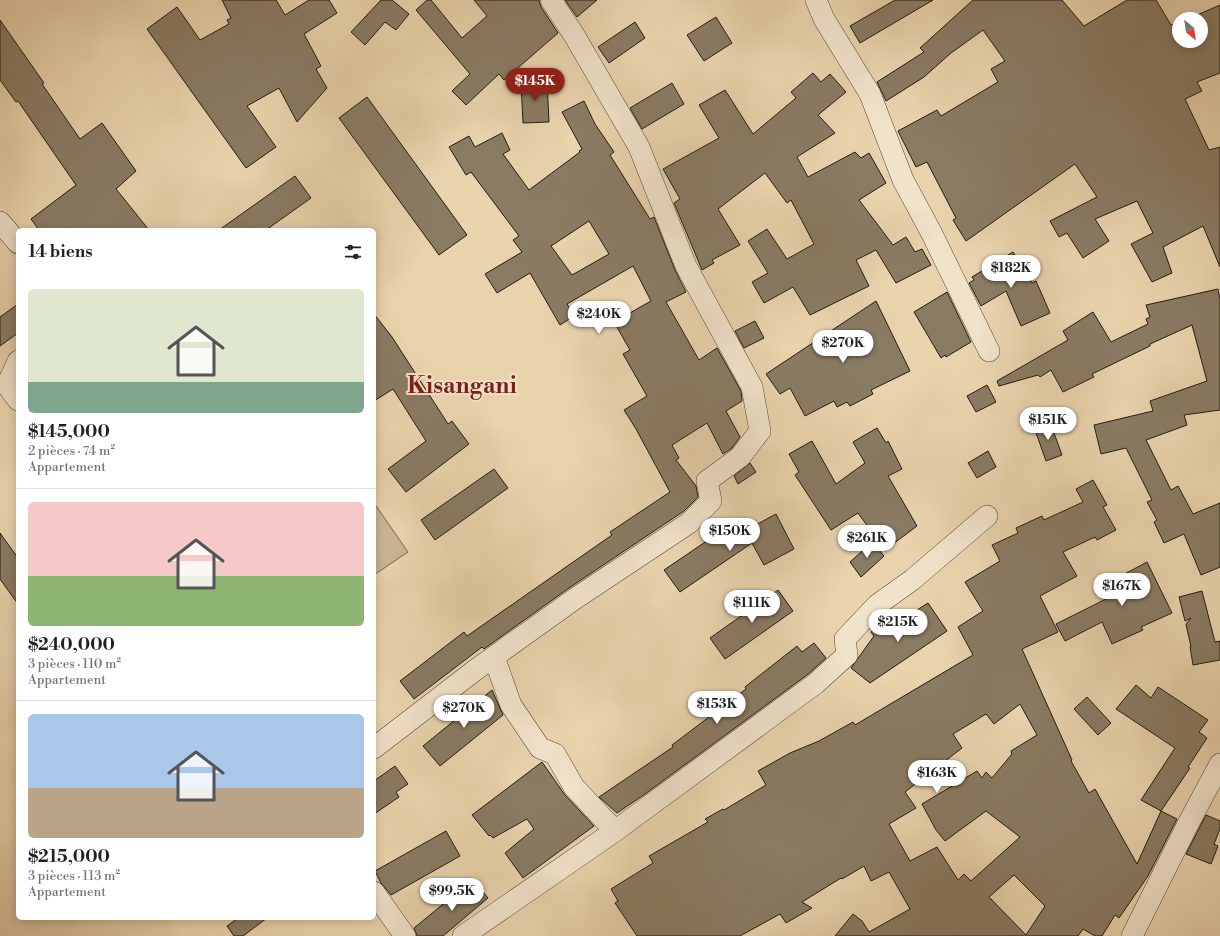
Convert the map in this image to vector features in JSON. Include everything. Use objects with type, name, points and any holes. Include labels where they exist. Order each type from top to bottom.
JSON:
[{"type":"street","points":[[376,746],[494,657],[576,598],[689,523],[711,501],[707,481],[740,457],[760,431],[752,387],[686,266],[639,147],[574,35],[551,0]]},
{"type":"street","points":[[816,0],[824,19],[870,94],[904,180],[989,351]]},
{"type":"street","points":[[0,222],[16,241]]},
{"type":"street","points":[[16,365],[7,385],[16,397]]},
{"type":"street","points":[[463,936],[615,831],[815,684],[847,655],[845,639],[877,605],[912,580],[987,516]]},
{"type":"street","points":[[494,657],[511,706],[540,748],[555,754],[574,787],[615,831]]},
{"type":"street","points":[[1132,936],[1220,764]]},
{"type":"street","points":[[376,895],[405,936]]},
{"type":"shaded area","points":[[376,506],[408,552],[376,574]]},
{"type":"building","points":[[222,0],[276,0],[285,15],[309,0],[329,0],[337,13],[304,34],[321,66],[316,69],[327,88],[297,122],[279,88],[247,106],[276,147],[246,168],[147,29],[177,7],[200,40],[229,24],[227,20],[231,18]]},
{"type":"building","points":[[381,0],[392,0],[409,14],[396,30],[385,22],[365,45],[351,32]]},
{"type":"building","points":[[427,0],[431,0],[462,38],[487,16],[474,0],[539,0],[541,7],[558,33],[504,80],[499,74],[466,105],[452,91],[470,74],[416,10]]},
{"type":"building","points":[[565,0],[597,0],[577,17]]},
{"type":"building","points":[[895,0],[933,0],[860,43],[850,26]]},
{"type":"building","points":[[973,0],[1062,0],[1084,26],[1127,0],[1156,0],[1172,25],[1172,48],[1208,48],[1208,12],[1204,12],[1220,5],[1220,73],[1197,82],[1202,91],[1185,99],[1209,150],[1220,147],[1220,267],[1203,226],[1163,247],[1172,273],[1152,282],[1131,244],[1153,233],[1137,201],[1095,219],[1109,241],[1083,258],[1067,233],[1059,237],[1050,221],[1097,197],[1075,164],[966,241],[953,220],[956,218],[927,162],[916,167],[898,131],[937,110],[941,116],[998,82],[991,69],[1005,61],[983,30],[951,53],[924,77],[886,101],[877,82],[924,52],[920,48]]},
{"type":"building","points":[[716,17],[732,43],[704,61],[687,35]]},
{"type":"building","points":[[0,20],[44,83],[42,84],[80,139],[102,123],[136,171],[116,189],[147,228],[38,228],[31,219],[76,185],[18,101],[16,102],[0,80]]},
{"type":"building","points":[[635,22],[645,38],[609,63],[598,47]]},
{"type":"building","points":[[813,73],[821,82],[830,74],[846,92],[818,115],[835,133],[797,157],[808,177],[855,152],[861,158],[869,153],[886,183],[859,200],[893,245],[906,237],[915,252],[922,249],[931,265],[896,283],[876,250],[856,260],[869,286],[810,315],[793,287],[764,303],[752,282],[768,273],[748,241],[767,229],[787,259],[814,244],[791,200],[787,203],[765,173],[718,209],[740,245],[712,260],[714,263],[702,270],[674,203],[680,199],[663,169],[719,138],[699,105],[725,90],[753,134],[796,98],[791,92]]},
{"type":"building","points":[[547,80],[549,122],[523,123],[521,82]]},
{"type":"building","points":[[672,83],[684,104],[642,129],[630,108]]},
{"type":"building","points":[[367,97],[467,235],[439,255],[339,118]]},
{"type":"building","points":[[584,101],[595,124],[614,152],[610,155],[650,219],[654,217],[675,270],[686,292],[666,302],[699,360],[717,348],[741,391],[742,401],[726,411],[740,437],[732,448],[723,454],[707,423],[672,445],[679,458],[676,460],[696,486],[698,497],[684,511],[569,588],[484,649],[482,647],[414,699],[400,681],[464,632],[467,636],[612,535],[610,532],[670,492],[624,410],[647,396],[623,354],[630,350],[614,322],[651,301],[633,266],[567,304],[574,316],[560,325],[530,273],[497,293],[485,274],[522,252],[513,240],[519,236],[471,172],[466,175],[449,147],[469,136],[475,147],[502,133],[510,150],[503,154],[529,190],[582,149],[562,112]],"holes":[[[589,221],[609,254],[572,275],[551,246]]]},
{"type":"building","points":[[295,176],[311,198],[269,228],[222,228]]},
{"type":"building","points":[[1013,252],[1032,283],[1036,281],[1050,313],[1021,326],[1006,291],[981,306],[969,283],[974,280],[972,277]]},
{"type":"building","points":[[1218,289],[1220,299],[1220,410],[1184,415],[1187,425],[1146,440],[1171,490],[1178,486],[1193,514],[1220,503],[1220,567],[1201,575],[1184,534],[1164,543],[1154,522],[1157,520],[1147,502],[1152,500],[1126,448],[1101,454],[1094,425],[1153,411],[1150,401],[1207,381],[1192,325],[1150,344],[1150,346],[1092,374],[1094,377],[1063,392],[1051,370],[1040,377],[1038,375],[999,386],[997,381],[1068,340],[1063,331],[1093,312],[1111,342],[1148,324],[1146,319],[1150,317],[1146,305]]},
{"type":"building","points":[[947,292],[971,342],[946,357],[945,355],[941,358],[914,312]]},
{"type":"building","points":[[876,301],[910,371],[871,390],[873,394],[850,406],[847,402],[837,407],[834,401],[805,416],[790,388],[780,394],[766,374]]},
{"type":"building","points":[[16,305],[16,334],[0,346],[0,317]]},
{"type":"building","points":[[376,317],[392,337],[448,424],[452,421],[469,444],[406,492],[388,469],[426,441],[393,389],[376,400]]},
{"type":"building","points":[[755,321],[764,338],[744,348],[735,331]]},
{"type":"building","points":[[987,385],[996,402],[976,412],[967,396]]},
{"type":"building","points":[[1050,422],[1062,455],[1046,461],[1034,427]]},
{"type":"building","points":[[877,428],[886,443],[888,441],[902,469],[888,476],[917,526],[885,550],[858,513],[831,530],[795,475],[799,472],[789,454],[812,441],[836,484],[865,463],[853,442]]},
{"type":"building","points":[[988,451],[996,467],[977,478],[968,463]]},
{"type":"building","points":[[750,463],[756,472],[738,484],[734,476]]},
{"type":"building","points":[[494,469],[508,488],[435,540],[421,520]]},
{"type":"building","points":[[1093,480],[1107,505],[1103,507],[1116,530],[1097,540],[1095,537],[1063,552],[1077,576],[1040,596],[1058,632],[1022,649],[1072,760],[1071,761],[1089,793],[1095,789],[1137,864],[1161,811],[1177,819],[1148,876],[1119,918],[1115,915],[1102,936],[1095,936],[1083,929],[1078,936],[835,936],[853,914],[862,921],[869,932],[910,909],[889,872],[871,881],[864,866],[802,902],[812,908],[786,923],[780,914],[740,936],[637,936],[615,903],[618,901],[611,889],[653,863],[649,856],[708,822],[705,819],[723,809],[724,810],[766,785],[758,771],[790,753],[819,741],[853,722],[855,725],[973,655],[958,627],[983,611],[965,582],[1000,561],[992,545],[1018,533],[1016,528],[1042,516],[1044,520],[1083,502],[1076,489]],"holes":[[[1020,704],[1037,735],[1011,751],[1012,754],[992,778],[986,772],[982,778],[977,771],[922,804],[936,830],[945,841],[986,811],[1020,837],[971,881],[964,874],[958,880],[937,847],[910,861],[889,824],[916,808],[905,792],[962,748],[953,734],[986,714],[994,724]],[[1014,875],[1045,906],[1026,935],[989,897]]]},
{"type":"building","points":[[776,514],[794,549],[764,565],[752,543],[680,592],[664,570],[720,532],[726,541]]},
{"type":"building","points":[[0,533],[16,555],[16,601],[0,579]]},
{"type":"building","points":[[872,542],[884,556],[861,577],[850,562]]},
{"type":"building","points":[[1147,562],[1172,613],[1141,627],[1143,630],[1112,644],[1102,622],[1065,641],[1056,624],[1110,597],[1104,585]]},
{"type":"building","points":[[778,590],[793,611],[725,659],[710,638]]},
{"type":"building","points":[[1202,591],[1215,642],[1220,641],[1220,660],[1193,665],[1186,624],[1191,618],[1185,621],[1179,597]]},
{"type":"building","points":[[928,603],[947,631],[870,683],[851,668],[874,636],[871,632],[888,621],[892,626]]},
{"type":"building","points":[[814,643],[826,658],[807,675],[645,794],[617,813],[599,797],[673,747],[672,745],[746,689],[745,687],[797,646],[802,652]]},
{"type":"building","points":[[1136,685],[1151,698],[1158,687],[1208,720],[1199,732],[1207,738],[1188,767],[1190,768],[1161,811],[1141,800],[1175,748],[1116,709]]},
{"type":"building","points":[[492,690],[503,715],[440,766],[423,746]]},
{"type":"building","points":[[1087,697],[1111,723],[1098,735],[1074,709]]},
{"type":"building","points":[[542,762],[565,795],[594,826],[523,878],[505,853],[534,829],[527,819],[493,838],[490,835],[489,836],[472,815]]},
{"type":"building","points":[[395,766],[408,784],[396,792],[399,797],[376,813],[376,780]]},
{"type":"building","points":[[1206,815],[1220,821],[1220,829],[1214,844],[1218,846],[1211,864],[1186,854]]},
{"type":"building","points":[[446,831],[460,856],[391,895],[381,883],[376,870]]},
{"type":"building","points":[[474,881],[488,898],[443,936],[417,936],[414,928],[464,887]]},
{"type":"building","points":[[235,920],[264,920],[243,936],[234,936],[227,926]]},
{"type":"district","name":"Kisangani","points":[[462,386]]}]
